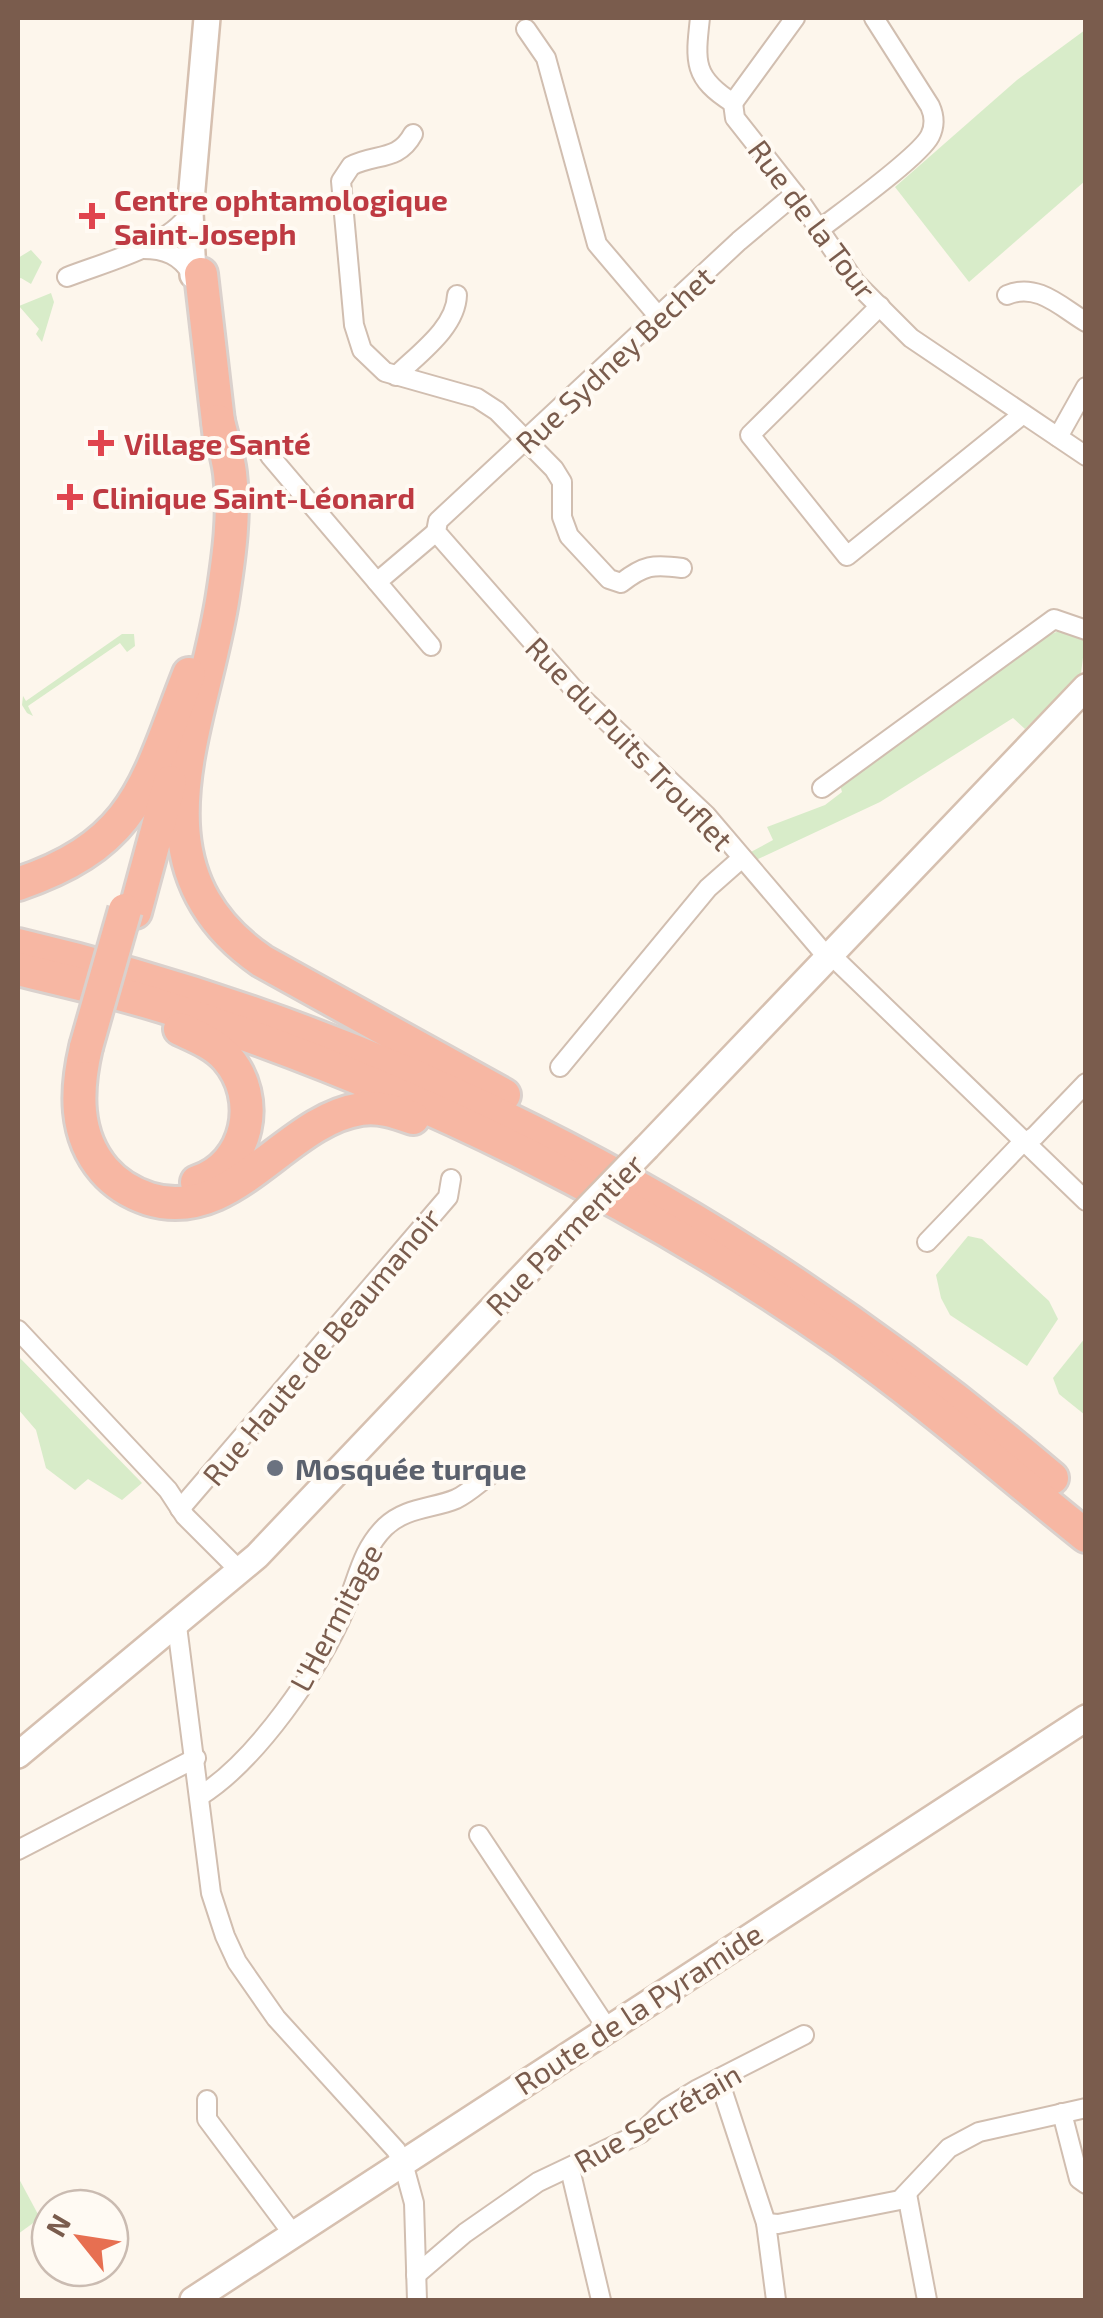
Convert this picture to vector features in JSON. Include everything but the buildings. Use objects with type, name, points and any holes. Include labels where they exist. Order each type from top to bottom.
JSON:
[{"type":"highway","points":[[197,274],[218,421],[230,474],[229,554],[216,636],[187,753],[180,812],[190,869],[212,911],[238,943],[262,961],[488,1086],[680,1199],[755,1257],[916,1367],[1086,1507]]},
{"type":"highway","points":[[130,911],[193,665],[218,533],[197,274]]},
{"type":"highway","points":[[218,421],[218,533],[210,626],[79,1094],[84,1135],[108,1175],[136,1194],[170,1203],[204,1197],[226,1188],[330,1120],[360,1109],[380,1108],[408,1116],[521,1166],[789,1307]]},
{"type":"highway","points":[[18,884],[86,854],[126,817],[152,766],[193,665]]},
{"type":"highway","points":[[18,945],[96,963],[274,1019],[418,1076],[573,1151],[755,1257]]},
{"type":"highway","points":[[18,969],[184,1013],[388,1091],[517,1150],[657,1226],[844,1343],[974,1442],[1086,1536]]},
{"type":"highway","points":[[18,982],[164,1022],[219,1050],[239,1078],[246,1104],[242,1141],[228,1162],[206,1179],[172,1186],[148,1181],[123,1166],[104,1140],[98,1122],[91,1048]]},
{"type":"main road","points":[[197,274],[190,212],[206,18]]},
{"type":"main road","points":[[197,274],[216,18]]},
{"type":"main road","name":"Rue Parmentier","points":[[18,1755],[241,1572],[1086,687]]},
{"type":"main road","name":"Route de la Pyramide","points":[[193,2300],[1086,1718]]},
{"type":"street","name":"Rue de la Tour","points":[[700,18],[696,54],[700,74],[714,90],[734,103],[736,118],[795,194],[855,282],[922,348],[1086,456]]},
{"type":"street","points":[[734,103],[795,18]]},
{"type":"street","points":[[820,230],[922,146],[933,128],[930,106],[874,18]]},
{"type":"street","points":[[526,30],[546,58],[597,244],[659,317]]},
{"type":"street","points":[[413,134],[394,155],[351,166],[340,187],[356,334],[368,357],[396,376],[477,398],[497,411],[554,469],[562,482],[562,517],[569,536],[610,579],[622,583],[637,570],[656,565],[682,568]]},
{"type":"street","name":"Rue Sydney Bechet","points":[[377,582],[436,530],[438,521],[795,194]]},
{"type":"street","points":[[67,277],[167,237],[190,212]]},
{"type":"street","points":[[137,249],[162,249],[184,261],[197,274]]},
{"type":"street","points":[[1007,295],[1017,290],[1033,291],[1086,322]]},
{"type":"street","points":[[396,376],[447,324],[458,295]]},
{"type":"street","points":[[880,306],[750,435],[847,556],[1023,414]]},
{"type":"street","points":[[1058,438],[1086,387]]},
{"type":"street","points":[[270,456],[431,646]]},
{"type":"street","name":"Rue du Puits Trouflet","points":[[436,530],[579,695],[706,815],[830,956],[1086,1201]]},
{"type":"street","points":[[822,788],[1054,619],[1086,630]]},
{"type":"street","points":[[560,1067],[708,888],[742,858]]},
{"type":"street","points":[[928,1242],[1086,1083]]},
{"type":"street","name":"Rue Haute de Beaumanoir","points":[[180,1508],[448,1197],[451,1179]]},
{"type":"street","points":[[18,1330],[241,1572]]},
{"type":"street","name":"L'Hermitage","points":[[200,1796],[242,1759],[307,1680],[345,1609],[362,1556],[386,1526],[415,1508],[457,1498],[494,1472]]},
{"type":"street","points":[[177,1626],[211,1893],[224,1936],[276,2018],[396,2150],[412,2190],[417,2300]]},
{"type":"street","points":[[18,1850],[196,1758]]},
{"type":"street","points":[[479,1835],[607,2028]]},
{"type":"street","name":"Rue Secrétain","points":[[416,2274],[465,2233],[538,2182],[641,2133],[667,2108],[804,2035]]},
{"type":"street","points":[[719,2080],[766,2223],[776,2300]]},
{"type":"street","points":[[207,2100],[207,2119],[293,2234]]},
{"type":"street","points":[[766,2223],[891,2203],[907,2194],[949,2148],[979,2132],[1086,2108]]},
{"type":"street","points":[[1062,2113],[1079,2179],[1086,2184]]},
{"type":"street","points":[[570,2169],[601,2300]]},
{"type":"street","points":[[907,2194],[927,2300]]},
{"type":"green space","points":[[1085,30],[1085,181],[969,282],[895,187],[1017,80]]},
{"type":"green space","points":[[31,250],[42,262],[31,284],[18,279],[18,258]]},
{"type":"green space","points":[[51,293],[54,302],[42,342],[36,334],[39,329],[19,306]]},
{"type":"green space","points":[[1059,631],[1085,642],[1081,673],[1025,729],[1013,718],[880,802],[756,860],[749,853],[773,840],[767,827],[825,805],[842,792],[840,785],[1036,640]]},
{"type":"green space","points":[[122,634],[134,634],[135,646],[127,652],[120,643],[28,706],[33,716],[27,713],[22,705],[23,696],[26,701]]},
{"type":"green space","points":[[968,1236],[982,1239],[1049,1301],[1058,1319],[1027,1366],[950,1315],[941,1298],[936,1275]]},
{"type":"green space","points":[[1085,1338],[1086,1415],[1059,1394],[1053,1378]]},
{"type":"green space","points":[[18,1356],[142,1483],[122,1500],[88,1479],[75,1490],[46,1468],[36,1430],[18,1409]]},
{"type":"green space","points":[[18,2177],[30,2199],[30,2225],[18,2234]]},
{"type":"place","name":"Centre ophtamologique Saint-Joseph","points":[[92,216]]},
{"type":"place","name":"Village Santé","points":[[101,443]]},
{"type":"place","name":"Clinique Saint-Léonard","points":[[70,497]]},
{"type":"place","name":"Mosquée turque","points":[[275,1468]]}]
